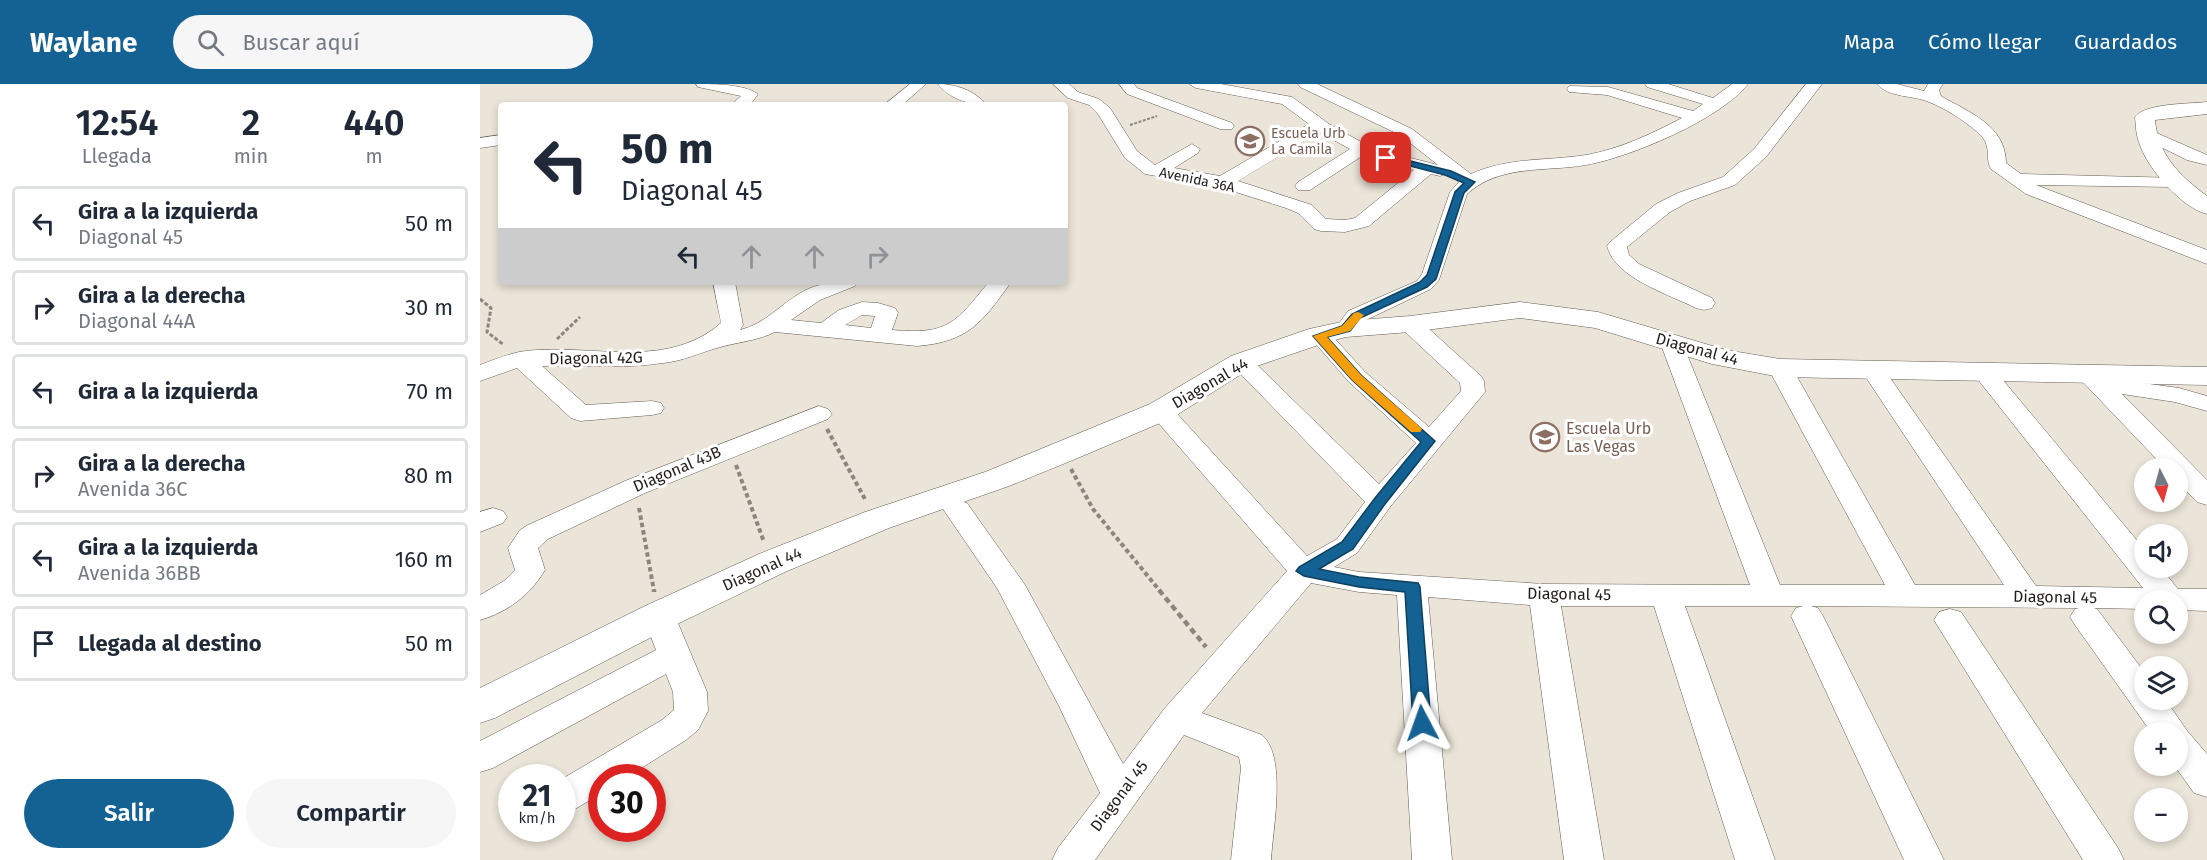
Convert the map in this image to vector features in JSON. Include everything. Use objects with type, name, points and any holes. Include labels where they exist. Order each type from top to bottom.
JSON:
[{"type":"main road","points":[[2207,108],[2154,112],[2145,117],[2145,133],[2157,157],[2174,182],[2207,207]]},
{"type":"main road","name":"Diagonal 44","points":[[480,706],[659,616],[771,563],[877,520],[997,479],[1062,453],[1161,411],[1241,362],[1332,332],[1520,310],[1598,320],[1722,358],[1780,368],[1984,372],[2093,379],[2207,376]]},
{"type":"street","points":[[703,84],[744,93]]},
{"type":"street","points":[[896,102],[920,84]]},
{"type":"street","points":[[945,84],[958,94],[972,97],[976,102]]},
{"type":"street","name":"Avenida 36A","points":[[1060,84],[1073,95],[1094,102],[1104,111],[1131,154],[1151,170],[1222,182],[1293,204],[1305,209],[1321,225],[1345,226],[1362,222],[1426,169]]},
{"type":"street","points":[[1196,84],[1287,100],[1324,93]]},
{"type":"street","points":[[1305,84],[1406,132],[1467,180]]},
{"type":"street","points":[[1652,84],[1718,104]]},
{"type":"street","points":[[1287,100],[1319,125],[1362,149],[1467,180],[1503,167],[1586,160],[1619,154],[1718,104],[1741,84]]},
{"type":"street","points":[[1704,303],[1632,268],[1620,257],[1617,246],[1662,208],[1729,180],[1760,153],[1815,84]]},
{"type":"street","points":[[1884,84],[1904,92],[1935,91],[1984,129],[1997,149],[1997,165],[2032,189],[2207,258]]},
{"type":"street","points":[[1113,89],[1164,86]]},
{"type":"street","points":[[1574,88],[1608,91],[1693,117]]},
{"type":"street","points":[[1113,89],[1181,108],[1221,131],[1270,96]]},
{"type":"street","points":[[1222,182],[1319,125]]},
{"type":"street","points":[[2145,133],[2200,158]]},
{"type":"street","points":[[480,143],[498,140]]},
{"type":"street","points":[[1158,171],[1192,149]]},
{"type":"street","points":[[1304,186],[1362,149]]},
{"type":"street","points":[[2157,157],[2200,158]]},
{"type":"street","points":[[2017,179],[2174,182]]},
{"type":"street","points":[[1429,441],[1357,377],[1332,332],[1356,316],[1424,285],[1432,276],[1459,192],[1467,180]]},
{"type":"street","points":[[712,343],[726,334],[732,325],[725,285]]},
{"type":"street","points":[[772,325],[786,312],[812,296],[840,285]]},
{"type":"street","points":[[772,325],[879,336],[939,339],[953,334],[997,285]]},
{"type":"street","points":[[1161,411],[1304,571],[1347,546],[1429,441],[1473,392],[1472,381],[1410,324]]},
{"type":"street","name":"Diagonal 42G","points":[[480,375],[521,359],[661,357],[688,353],[712,343],[756,333],[772,325]]},
{"type":"street","points":[[1671,342],[1769,595]]},
{"type":"street","points":[[521,359],[579,413],[652,408]]},
{"type":"street","points":[[1241,362],[1380,501]]},
{"type":"street","points":[[1780,368],[1906,596]]},
{"type":"street","points":[[1873,370],[2027,596]]},
{"type":"street","points":[[1984,372],[2162,590]]},
{"type":"street","points":[[2093,379],[2179,395],[2207,404]]},
{"type":"street","points":[[2093,379],[2207,496]]},
{"type":"street","name":"Diagonal 43B","points":[[480,609],[512,592],[525,580],[530,570],[522,548],[530,537],[538,532],[634,487],[730,447],[819,414]]},
{"type":"street","points":[[957,509],[1010,585],[1076,706],[1120,795]]},
{"type":"street","name":"Diagonal 45","points":[[1072,860],[1177,718],[1304,571],[1359,582],[1544,595],[2134,598]]},
{"type":"street","points":[[1413,587],[1432,860]]},
{"type":"street","points":[[1544,595],[1584,860]]},
{"type":"street","points":[[1666,596],[1755,860]]},
{"type":"street","name":"Diagonal 45","points":[[2188,600],[2207,600]]},
{"type":"street","points":[[576,790],[674,730],[686,720],[691,711],[690,692],[659,616]]},
{"type":"street","points":[[1807,616],[1924,860]]},
{"type":"street","points":[[2086,617],[2134,683]]},
{"type":"street","points":[[1950,620],[2104,860]]},
{"type":"street","points":[[480,758],[674,656]]},
{"type":"street","points":[[1177,718],[1249,745],[1256,751],[1260,768],[1251,860]]},
{"type":"street","points":[[2188,756],[2207,782]]},
{"type":"path","points":[[1116,130],[1181,108]]},
{"type":"path","points":[[480,299],[491,308],[487,332],[521,359]]},
{"type":"path","points":[[819,414],[877,520]]},
{"type":"path","points":[[730,447],[771,563]]},
{"type":"path","points":[[1062,453],[1093,510],[1222,665]]},
{"type":"path","points":[[634,487],[659,616]]},
{"type":"slow traffic","points":[[1358,315],[1346,329],[1319,336],[1357,377],[1415,429]]},
{"type":"place","name":"Escuela Urb La Camila","points":[[1250,141]]},
{"type":"place","name":"Escuela Urb Las Vegas","points":[[1545,437]]},
{"type":"route","points":[[1386,158],[1448,173],[1470,182],[1459,192],[1432,276],[1424,285],[1356,316],[1346,329],[1319,336],[1357,377],[1429,441],[1347,546],[1304,571],[1359,582],[1413,587],[1422,723]]}]
